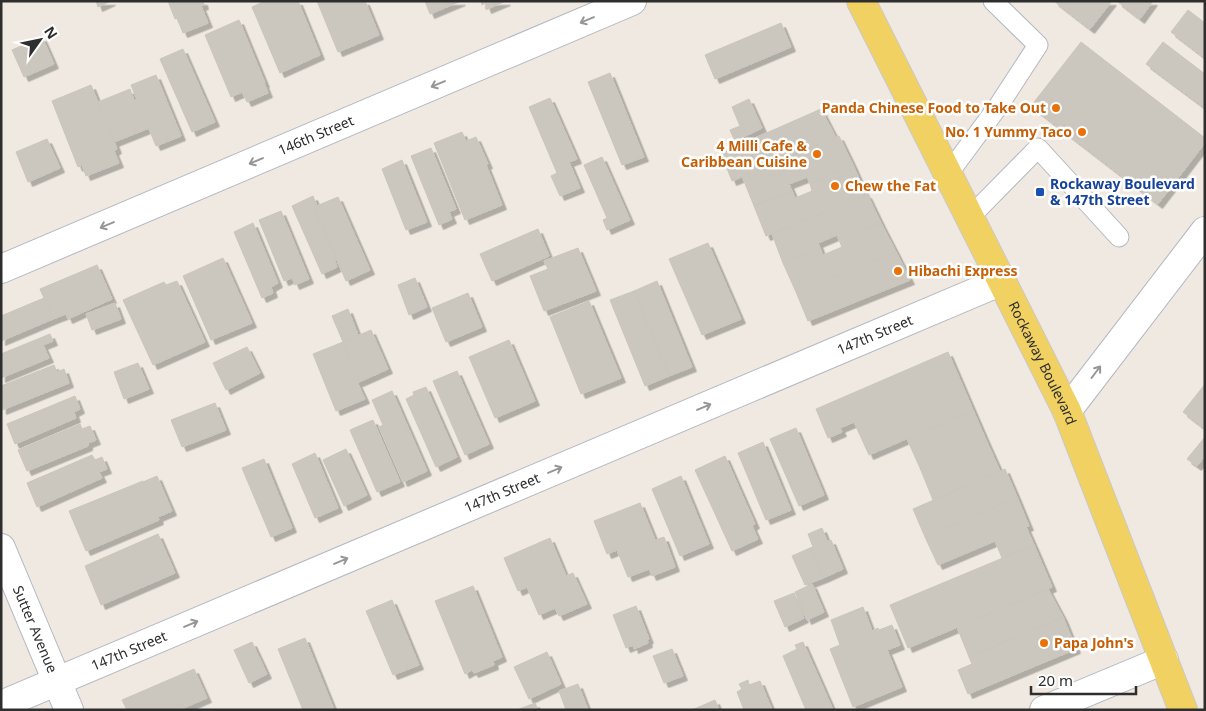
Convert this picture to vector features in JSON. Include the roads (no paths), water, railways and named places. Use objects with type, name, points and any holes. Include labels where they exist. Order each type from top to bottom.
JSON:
[{"type":"main road","name":"Rockaway Boulevard","points":[[861,1],[1067,411],[1183,710]]},
{"type":"street","name":"146th Street","points":[[1,269],[632,1]]},
{"type":"street","points":[[1067,411],[1205,231]]},
{"type":"street","name":"147th Street","points":[[1,705],[1002,281]]},
{"type":"street","name":"Sutter Avenue","points":[[1,548],[69,710]]},
{"type":"street","points":[[1044,710],[1164,660]]},
{"type":"lane","points":[[948,174],[997,108],[1038,45],[993,1]]},
{"type":"lane","points":[[970,217],[1038,148],[1119,237]]},
{"type":"place","name":"Panda Chinese Food to Take Out","points":[[1056,108]]},
{"type":"place","name":"No. 1 Yummy Taco","points":[[1082,132]]},
{"type":"place","name":"4 Milli Cafe & Caribbean Cuisine","points":[[817,154]]},
{"type":"place","name":"Chew the Fat","points":[[835,186]]},
{"type":"place","name":"Rockaway Boulevard & 147th Street","points":[[1040,192]]},
{"type":"place","name":"Hibachi Express","points":[[898,271]]},
{"type":"place","name":"Papa John's","points":[[1044,643]]}]
